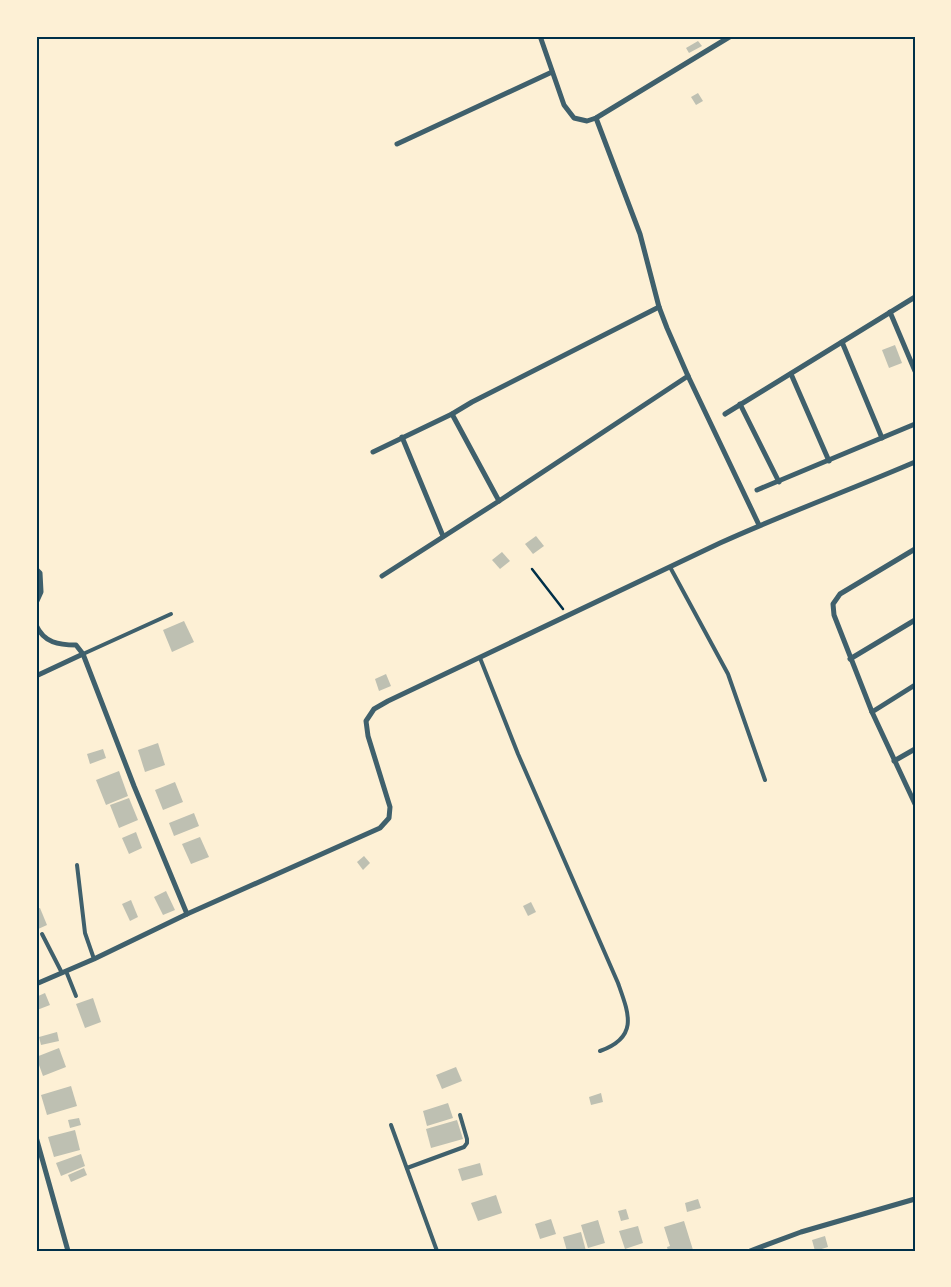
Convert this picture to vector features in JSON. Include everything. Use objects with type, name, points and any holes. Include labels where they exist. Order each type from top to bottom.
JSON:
[{"type":"street","points":[[540,36],[564,105],[574,118],[587,121],[596,118],[731,36]]},
{"type":"street","points":[[398,144],[552,72]]},
{"type":"street","points":[[596,118],[640,234],[659,307],[688,376],[760,525]]},
{"type":"street","points":[[724,414],[915,297]]},
{"type":"street","points":[[372,452],[452,414],[481,397],[659,307]]},
{"type":"street","points":[[890,312],[915,371]]},
{"type":"street","points":[[842,342],[882,438]]},
{"type":"street","points":[[791,374],[828,460]]},
{"type":"street","points":[[382,576],[688,376]]},
{"type":"street","points":[[740,404],[779,482]]},
{"type":"street","points":[[452,414],[499,501]]},
{"type":"street","points":[[757,490],[915,424]]},
{"type":"street","points":[[402,437],[443,536]]},
{"type":"street","points":[[36,984],[380,828],[389,818],[390,807],[368,736],[366,721],[374,709],[760,525],[915,462]]},
{"type":"street","points":[[915,549],[840,594],[833,604],[834,615],[850,659],[872,712],[915,804]]},
{"type":"street","points":[[36,569],[40,572],[41,592],[36,602]]},
{"type":"street","points":[[850,659],[915,620]]},
{"type":"street","points":[[36,625],[39,632],[48,641],[63,645],[76,645],[83,654],[134,786],[187,914]]},
{"type":"street","points":[[36,676],[83,654]]},
{"type":"street","points":[[872,712],[915,686]]},
{"type":"street","points":[[894,760],[915,749]]},
{"type":"street","points":[[36,1137],[68,1251]]},
{"type":"street","points":[[750,1251],[801,1232],[915,1199]]},
{"type":"lane","points":[[670,567],[728,674],[765,780]]},
{"type":"lane","points":[[83,654],[172,614]]},
{"type":"lane","points":[[480,658],[518,754],[618,983],[628,1012],[627,1032],[614,1046],[600,1051]]},
{"type":"lane","points":[[77,866],[84,933],[94,959]]},
{"type":"lane","points":[[42,934],[76,996]]},
{"type":"lane","points":[[406,1168],[464,1147],[467,1139],[460,1115]]},
{"type":"lane","points":[[392,1125],[437,1251]]},
{"type":"path","points":[[532,569],[568,616]]},
{"type":"building","points":[[698,41],[702,46],[689,53],[686,48]]},
{"type":"building","points":[[698,93],[703,101],[696,105],[691,97]]},
{"type":"building","points":[[895,345],[902,363],[889,368],[882,350]]},
{"type":"building","points":[[536,536],[544,546],[533,554],[525,544]]},
{"type":"building","points":[[502,552],[510,561],[500,569],[492,560]]},
{"type":"building","points":[[184,621],[194,642],[172,652],[163,630]]},
{"type":"building","points":[[386,674],[391,686],[379,691],[375,679]]},
{"type":"building","points":[[158,743],[165,765],[145,772],[138,750]]},
{"type":"building","points":[[103,749],[106,758],[90,764],[87,754]]},
{"type":"building","points":[[119,771],[128,796],[106,805],[96,780]]},
{"type":"building","points":[[175,782],[183,802],[163,810],[155,790]]},
{"type":"building","points":[[129,798],[138,820],[119,828],[110,805]]},
{"type":"building","points":[[194,813],[199,826],[174,836],[169,823]]},
{"type":"building","points":[[136,832],[142,848],[129,854],[122,838]]},
{"type":"building","points":[[200,837],[209,857],[191,864],[182,844]]},
{"type":"building","points":[[364,856],[370,863],[363,870],[357,862]]},
{"type":"building","points":[[166,891],[175,910],[163,915],[154,897]]},
{"type":"building","points":[[131,900],[138,917],[130,921],[122,904]]},
{"type":"building","points":[[531,902],[536,912],[528,916],[523,906]]},
{"type":"building","points":[[40,908],[47,925],[36,930],[36,909]]},
{"type":"building","points":[[45,993],[50,1005],[37,1010],[36,997]]},
{"type":"building","points":[[93,998],[101,1022],[85,1028],[76,1004]]},
{"type":"building","points":[[57,1032],[59,1041],[41,1045],[39,1037]]},
{"type":"building","points":[[59,1048],[66,1067],[43,1076],[36,1057]]},
{"type":"building","points":[[456,1067],[462,1081],[442,1089],[436,1075]]},
{"type":"building","points":[[71,1086],[77,1106],[47,1115],[41,1095]]},
{"type":"building","points":[[601,1093],[603,1102],[591,1105],[589,1097]]},
{"type":"building","points":[[448,1103],[453,1118],[427,1126],[423,1111]]},
{"type":"building","points":[[79,1118],[81,1125],[70,1128],[68,1120]]},
{"type":"building","points":[[457,1120],[463,1139],[431,1148],[426,1129]]},
{"type":"building","points":[[75,1130],[80,1150],[54,1157],[48,1137]]},
{"type":"building","points":[[81,1154],[85,1166],[61,1176],[56,1163]]},
{"type":"building","points":[[480,1163],[483,1175],[462,1181],[458,1169]]},
{"type":"building","points":[[84,1168],[87,1175],[71,1182],[68,1175]]},
{"type":"building","points":[[496,1195],[502,1213],[478,1221],[471,1203]]},
{"type":"building","points":[[698,1199],[701,1208],[687,1212],[685,1203]]},
{"type":"building","points":[[626,1209],[629,1219],[621,1221],[618,1211]]},
{"type":"building","points":[[551,1219],[556,1234],[540,1239],[535,1224]]},
{"type":"building","points":[[598,1220],[605,1243],[588,1248],[581,1225]]},
{"type":"building","points":[[684,1221],[693,1250],[668,1251],[667,1247],[670,1246],[664,1227]]},
{"type":"building","points":[[638,1226],[643,1243],[625,1249],[619,1231]]},
{"type":"building","points":[[581,1232],[586,1251],[567,1251],[563,1237]]},
{"type":"building","points":[[825,1236],[828,1247],[815,1251],[812,1240]]}]
